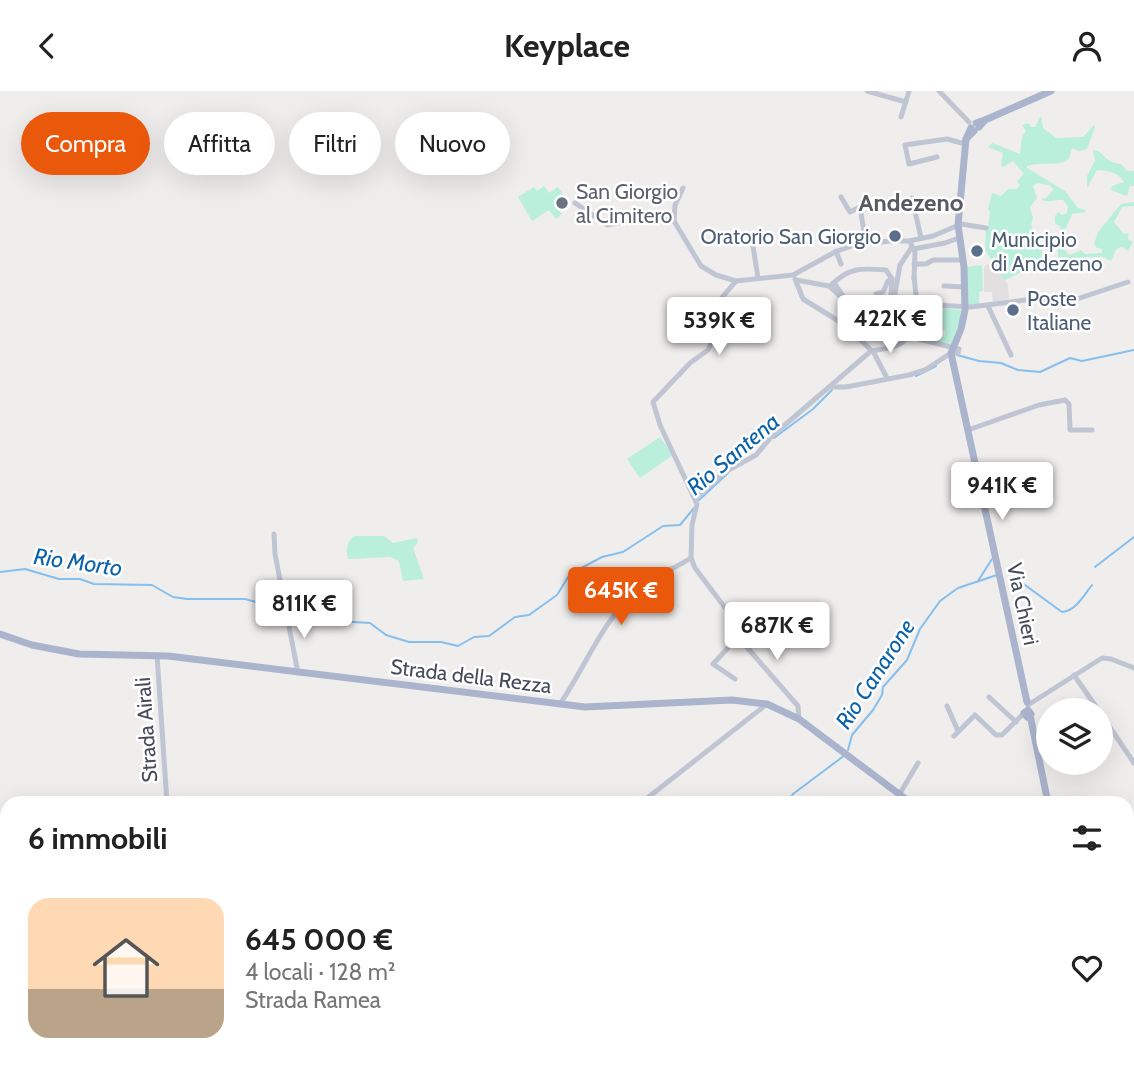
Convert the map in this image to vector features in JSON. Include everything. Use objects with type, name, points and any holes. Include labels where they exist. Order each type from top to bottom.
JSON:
[{"type":"main road","points":[[952,350],[963,323],[965,307],[958,225],[966,142],[975,125],[1051,91]]},
{"type":"main road","name":"Via Chieri","points":[[952,350],[1046,796]]},
{"type":"main road","name":"Strada della Rezza","points":[[0,634],[55,651],[93,655],[157,655],[560,704],[599,707],[732,700],[767,704],[799,719],[899,795]]},
{"type":"street","points":[[867,91],[906,102]]},
{"type":"street","points":[[901,117],[909,91]]},
{"type":"street","points":[[939,91],[975,125]]},
{"type":"street","points":[[937,157],[909,164],[905,145],[947,139],[966,142]]},
{"type":"street","points":[[683,188],[675,205],[674,221],[701,266],[716,275],[736,281],[794,277],[831,284],[846,299],[867,313],[887,317],[892,279],[886,270],[855,269],[841,275],[831,284]]},
{"type":"street","points":[[841,197],[850,212],[887,201]]},
{"type":"street","points":[[912,198],[921,238]]},
{"type":"street","points":[[575,203],[607,225],[645,218],[674,221]]},
{"type":"street","points":[[860,207],[866,244]]},
{"type":"street","points":[[831,284],[853,308],[874,319],[890,319],[898,268],[912,246],[921,238],[958,225],[985,228]]},
{"type":"street","points":[[794,277],[836,251],[866,244],[923,247],[960,238]]},
{"type":"street","points":[[752,240],[758,278]]},
{"type":"street","points":[[840,384],[871,351],[901,345],[911,336],[914,277],[912,246]]},
{"type":"street","points":[[836,251],[841,264]]},
{"type":"street","points":[[914,264],[926,264],[933,260],[963,260]]},
{"type":"street","points":[[874,267],[888,268],[894,274],[896,289]]},
{"type":"street","points":[[794,277],[800,295],[806,302],[839,321],[871,351],[887,378]]},
{"type":"street","points":[[914,277],[917,304],[965,307],[1033,299],[1074,300],[1087,298],[1128,282]]},
{"type":"street","points":[[876,294],[883,292],[888,281],[892,279]]},
{"type":"street","points":[[736,281],[713,307],[712,341],[708,349],[653,400],[660,425],[696,501],[691,558],[699,575],[726,609],[738,637],[799,706],[799,719]]},
{"type":"street","points":[[944,286],[965,286]]},
{"type":"street","points":[[988,306],[1011,355]]},
{"type":"street","points":[[915,338],[952,350]]},
{"type":"street","points":[[696,501],[725,472],[756,455],[772,436],[829,389],[840,384],[904,376],[925,370],[952,350]]},
{"type":"street","points":[[968,430],[1039,405],[1065,401],[1069,404],[1070,430],[1092,430]]},
{"type":"street","points":[[274,534],[275,554],[298,673]]},
{"type":"street","points":[[560,704],[609,621],[628,599],[652,579],[691,558]]},
{"type":"street","points":[[735,679],[712,664],[738,637]]},
{"type":"street","name":"Strada Airali","points":[[157,655],[167,796]]},
{"type":"street","points":[[947,706],[956,734],[975,715],[999,736],[1027,710],[1102,658],[1134,668]]},
{"type":"street","points":[[1074,675],[1090,698]]},
{"type":"street","points":[[989,697],[1016,722]]},
{"type":"street","points":[[650,796],[767,704]]},
{"type":"street","points":[[1113,732],[1134,763]]},
{"type":"street","points":[[899,795],[918,762]]},
{"type":"shaded area","points":[[993,260],[1008,285],[1009,299],[993,302],[992,292],[984,292],[984,267]]},
{"type":"green space","points":[[1041,116],[1043,128],[1056,138],[1083,137],[1094,125],[1095,127],[1087,149],[1079,151],[1072,148],[1069,159],[1060,163],[1027,166],[1065,191],[1078,208],[1086,212],[1072,214],[1062,240],[1065,250],[1070,255],[1081,250],[1085,254],[1102,253],[1102,249],[1094,244],[1098,232],[1121,204],[1134,202],[1134,206],[1122,207],[1114,222],[1123,233],[1129,234],[1128,239],[1133,242],[1128,251],[1122,247],[1117,249],[1111,261],[1104,257],[1084,257],[1081,262],[1069,264],[1063,271],[1058,255],[1061,227],[1055,223],[1055,216],[1058,212],[1062,215],[1067,213],[1068,206],[1063,200],[1041,199],[1046,198],[1054,189],[1049,185],[1037,183],[1033,186],[1037,198],[1030,207],[1033,218],[1031,225],[1033,234],[1038,236],[1036,243],[1042,249],[1042,262],[1005,280],[985,250],[988,210],[992,193],[1001,196],[1008,189],[1017,189],[1020,185],[1017,181],[1024,174],[1013,161],[1003,167],[1003,153],[988,147],[992,143],[1020,154],[1022,137],[1026,131],[1022,125],[1028,123],[1035,127]]},
{"type":"green space","points":[[1093,150],[1121,164],[1127,171],[1134,171],[1134,186],[1130,186],[1127,196],[1111,190],[1112,186],[1124,182],[1116,174],[1105,171],[1097,170],[1087,188],[1087,176],[1095,161]]},
{"type":"green space","points":[[544,186],[549,193],[558,187],[570,205],[560,212],[562,214],[556,219],[549,210],[532,221],[518,197],[534,187],[537,191]]},
{"type":"green space","points":[[982,265],[983,291],[979,292],[979,306],[968,306],[966,267]]},
{"type":"green space","points":[[939,308],[961,310],[951,344],[937,342],[937,338],[945,337],[941,323],[937,328],[932,328]]},
{"type":"green space","points":[[660,437],[673,455],[640,478],[627,459]]},
{"type":"green space","points":[[355,536],[384,536],[393,543],[417,538],[418,542],[413,548],[424,579],[403,581],[399,561],[390,557],[348,559],[347,546]]},
{"type":"waterway","name":"Rio Santena","points":[[957,355],[1001,363],[1018,370],[1040,372],[1070,358],[1082,361],[1134,350]]},
{"type":"waterway","name":"Rio Santena","points":[[916,376],[936,366]]},
{"type":"waterway","name":"Rio Santena","points":[[774,438],[813,409],[832,390]]},
{"type":"waterway","name":"Rio Santena","points":[[699,500],[728,473]]},
{"type":"waterway","name":"Rio Santena","points":[[0,572],[25,569],[59,579],[80,579],[94,584],[152,585],[173,597],[187,599],[245,599],[321,620],[370,623],[386,635],[409,642],[441,642],[458,646],[474,637],[489,636],[515,617],[529,615],[557,595],[570,574],[602,557],[623,552],[663,526],[680,525],[694,508]]},
{"type":"waterway","name":"Rio Canarone","points":[[1095,567],[1134,537]]},
{"type":"waterway","points":[[978,581],[992,559]]},
{"type":"waterway","name":"Rio Canarone","points":[[848,750],[852,735],[873,710],[882,695],[883,687],[907,660],[920,629],[940,601],[958,588],[997,575]]},
{"type":"waterway","name":"Rio Canarone","points":[[1014,577],[1062,612],[1076,606],[1092,585]]},
{"type":"waterway","name":"Rio Canarone","points":[[792,796],[845,755]]},
{"type":"place","name":"San Giorgio al Cimitero","points":[[562,203]]},
{"type":"place","name":"Oratorio San Giorgio","points":[[895,236]]},
{"type":"place","name":"Municipio di Andezeno","points":[[977,251]]},
{"type":"place","name":"Poste Italiane","points":[[1013,310]]},
{"type":"district","name":"Andezeno","points":[[911,202]]},
{"type":"water label","name":"Rio Morto","points":[[78,562]]}]
